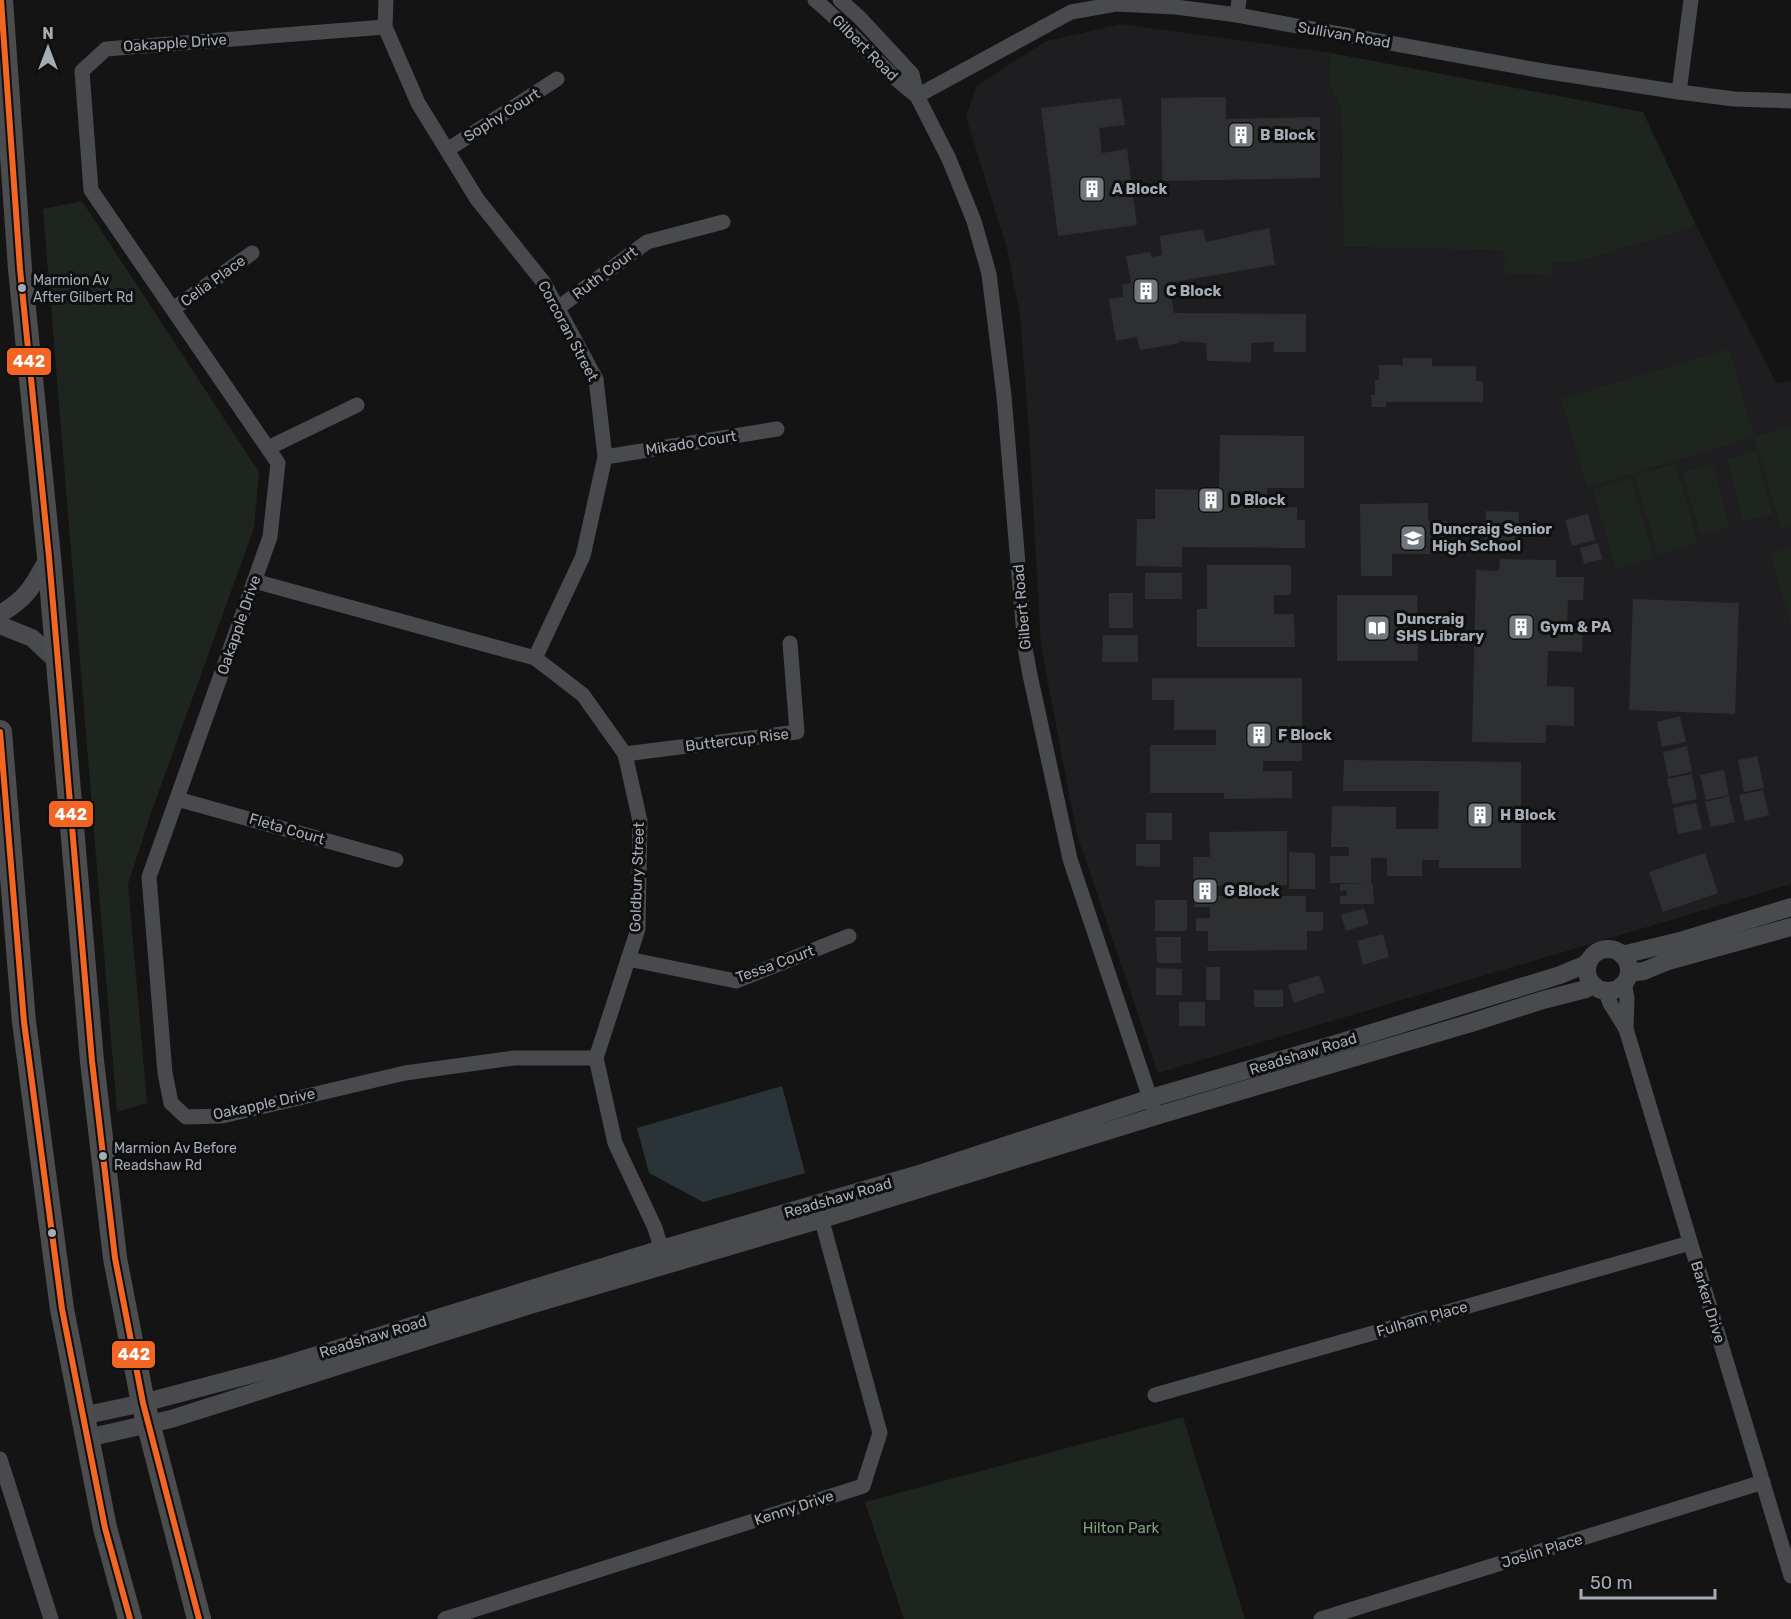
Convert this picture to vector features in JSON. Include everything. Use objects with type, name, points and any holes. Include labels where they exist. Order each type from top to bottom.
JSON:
[{"type":"highway","points":[[2,0],[20,269],[49,557],[92,1061],[115,1258],[146,1414],[199,1619]]},
{"type":"highway","points":[[0,733],[24,1022],[62,1309],[105,1528],[130,1619]]},
{"type":"street","name":"Corcoran Street","points":[[386,0],[385,27],[418,103],[477,199],[544,283],[596,379],[605,457],[584,556],[536,658]]},
{"type":"street","name":"Gilbert Road","points":[[814,0],[833,15],[897,81],[917,96]]},
{"type":"street","name":"Gilbert Road","points":[[840,0],[912,74],[917,96],[949,159],[974,221],[989,274],[1004,396],[1024,648],[1071,859],[1154,1107]]},
{"type":"street","points":[[1679,92],[1691,0]]},
{"type":"street","name":"Sullivan Road","points":[[917,96],[1069,6],[1116,4],[1238,8],[1543,71],[1734,99],[1791,101]]},
{"type":"street","name":"Oakapple Drive","points":[[385,27],[106,49],[82,70],[91,190],[278,463],[270,537],[150,877],[165,1073],[171,1103],[186,1117],[222,1116],[405,1073],[514,1058],[596,1058]]},
{"type":"street","name":"Sophy Court","points":[[447,150],[557,79]]},
{"type":"street","name":"Ruth Court","points":[[558,308],[647,242],[723,222]]},
{"type":"street","name":"Celia Place","points":[[173,309],[252,253]]},
{"type":"street","points":[[268,448],[357,405]]},
{"type":"street","name":"Mikado Court","points":[[605,457],[777,429]]},
{"type":"street","points":[[0,614],[16,605],[31,588],[49,557]]},
{"type":"street","name":"Goldbury Street","points":[[254,581],[536,658],[584,695],[625,754],[640,821],[638,929],[596,1058]]},
{"type":"street","points":[[0,625],[32,638],[58,662]]},
{"type":"street","name":"Buttercup Rise","points":[[625,754],[797,732],[790,643]]},
{"type":"street","name":"Fleta Court","points":[[177,799],[396,860]]},
{"type":"street","points":[[1622,955],[1680,941],[1791,907]]},
{"type":"street","points":[[1627,978],[1628,965],[1622,955],[1612,949],[1596,952],[1589,961],[1587,970],[1598,986],[1612,990],[1627,978],[1668,961],[1791,927]]},
{"type":"street","name":"Tessa Court","points":[[628,959],[736,981],[849,936]]},
{"type":"street","name":"Readshaw Road","points":[[85,1427],[146,1414],[275,1368],[820,1211],[1154,1107],[1560,975],[1589,961]]},
{"type":"street","name":"Barker Drive","points":[[1626,1029],[1627,978]]},
{"type":"street","name":"Readshaw Road","points":[[1154,1107],[1474,1022],[1543,1000],[1598,986]]},
{"type":"street","name":"Barker Drive","points":[[1598,986],[1626,1029],[1791,1576]]},
{"type":"street","points":[[596,1058],[615,1143],[655,1228],[663,1256]]},
{"type":"street","name":"Kenny Drive","points":[[445,1619],[863,1486],[880,1433],[820,1211]]},
{"type":"street","name":"Fulham Place","points":[[1155,1395],[1690,1244]]},
{"type":"street","points":[[0,1459],[51,1619]]},
{"type":"street","name":"Joslin Place","points":[[1321,1619],[1763,1482]]},
{"type":"shaded area","name":"Duncraig Senior High School","points":[[1121,24],[1331,53],[1328,82],[1341,106],[1343,247],[1505,251],[1551,275],[1553,262],[1578,262],[1696,225],[1776,383],[1791,381],[1791,884],[1158,1073],[1077,835],[1041,646],[1020,314],[1007,249],[966,117],[976,87],[1047,41]]},
{"type":"shaded area","points":[[782,1086],[805,1173],[703,1202],[649,1173],[637,1128]]},
{"type":"green space","points":[[1331,53],[1643,112],[1696,225],[1578,262],[1553,262],[1551,275],[1504,273],[1505,251],[1343,247],[1341,107],[1328,82]]},
{"type":"green space","points":[[82,201],[259,472],[254,528],[152,810],[128,884],[147,1103],[117,1112],[43,209]]},
{"type":"green space","points":[[1729,349],[1754,437],[1587,487],[1561,399]]},
{"type":"green space","points":[[1791,426],[1791,526],[1781,529],[1754,437]]},
{"type":"green space","points":[[1756,451],[1772,514],[1743,521],[1727,459]]},
{"type":"green space","points":[[1675,464],[1698,543],[1658,555],[1635,475]]},
{"type":"green space","points":[[1712,464],[1730,527],[1700,535],[1683,472]]},
{"type":"green space","points":[[1631,479],[1654,558],[1616,569],[1593,490]]},
{"type":"green space","points":[[1791,547],[1791,626],[1770,553]]},
{"type":"green space","name":"Hilton Park","points":[[1183,1417],[1245,1619],[904,1619],[865,1502]]},
{"type":"building","name":"B Block","points":[[1226,97],[1226,119],[1320,117],[1320,178],[1162,181],[1161,98]]},
{"type":"building","name":"A Block","points":[[1121,98],[1125,125],[1099,128],[1102,153],[1127,149],[1137,225],[1058,236],[1041,108]]},
{"type":"building","name":"C Block","points":[[1269,228],[1275,265],[1169,283],[1174,313],[1306,314],[1306,352],[1273,352],[1274,342],[1251,343],[1251,362],[1207,361],[1206,343],[1179,341],[1180,343],[1140,350],[1137,337],[1116,341],[1109,299],[1123,297],[1122,285],[1131,283],[1126,256],[1150,252],[1152,257],[1162,255],[1160,236],[1203,229],[1206,242]]},
{"type":"building","points":[[1403,358],[1432,358],[1432,366],[1476,366],[1476,381],[1483,381],[1483,402],[1386,402],[1386,407],[1372,407],[1371,395],[1375,395],[1375,380],[1379,380],[1379,365],[1403,365]]},
{"type":"building","name":"D Block","points":[[1220,435],[1304,436],[1304,488],[1267,488],[1267,507],[1297,507],[1297,520],[1305,520],[1305,548],[1182,547],[1182,567],[1136,566],[1137,519],[1155,519],[1155,489],[1219,490]]},
{"type":"building","points":[[1428,503],[1428,521],[1447,521],[1448,554],[1392,554],[1392,576],[1361,576],[1360,504]]},
{"type":"building","points":[[1486,511],[1519,512],[1518,541],[1485,540]]},
{"type":"building","points":[[1588,514],[1595,540],[1572,546],[1565,520]]},
{"type":"building","points":[[1598,543],[1602,559],[1584,564],[1580,548]]},
{"type":"building","name":"Gym & PA","points":[[1500,559],[1556,560],[1556,577],[1584,577],[1583,600],[1568,600],[1567,625],[1567,630],[1583,630],[1582,652],[1548,651],[1547,686],[1574,687],[1574,726],[1546,725],[1546,743],[1472,742],[1476,570],[1499,571]]},
{"type":"building","points":[[1207,565],[1291,565],[1291,595],[1274,595],[1274,614],[1294,614],[1295,647],[1197,647],[1197,609],[1207,609]]},
{"type":"building","points":[[1145,573],[1182,573],[1182,599],[1145,599]]},
{"type":"building","points":[[1109,593],[1133,593],[1133,628],[1109,628]]},
{"type":"building","name":"Duncraig SHS Library","points":[[1337,595],[1417,595],[1418,661],[1337,661]]},
{"type":"building","points":[[1633,599],[1739,603],[1735,714],[1629,710]]},
{"type":"building","points":[[1103,635],[1138,635],[1138,662],[1102,662]]},
{"type":"building","name":"F Block","points":[[1152,678],[1302,678],[1302,761],[1263,761],[1263,771],[1292,771],[1292,798],[1224,799],[1224,793],[1150,793],[1150,745],[1216,745],[1216,730],[1174,730],[1174,700],[1152,700]]},
{"type":"building","points":[[1680,716],[1686,742],[1662,747],[1657,722]]},
{"type":"building","points":[[1687,746],[1692,772],[1668,777],[1663,752]]},
{"type":"building","points":[[1757,756],[1764,788],[1744,792],[1738,760]]},
{"type":"building","name":"H Block","points":[[1344,760],[1521,762],[1521,868],[1439,868],[1439,860],[1422,860],[1422,876],[1387,876],[1387,858],[1371,858],[1374,904],[1340,904],[1340,896],[1347,896],[1346,890],[1340,891],[1340,884],[1367,883],[1330,883],[1330,856],[1349,856],[1349,847],[1331,847],[1332,806],[1396,807],[1396,829],[1438,829],[1439,791],[1343,791]]},
{"type":"building","points":[[1724,770],[1729,795],[1706,800],[1700,775]]},
{"type":"building","points":[[1692,774],[1697,799],[1673,804],[1667,779]]},
{"type":"building","points":[[1763,790],[1769,815],[1745,821],[1739,795]]},
{"type":"building","points":[[1729,796],[1735,822],[1711,827],[1705,802]]},
{"type":"building","points":[[1696,803],[1702,829],[1678,834],[1673,808]]},
{"type":"building","points":[[1146,813],[1172,813],[1172,840],[1146,840]]},
{"type":"building","name":"G Block","points":[[1287,831],[1287,885],[1217,886],[1217,896],[1306,896],[1306,912],[1323,912],[1323,931],[1307,931],[1307,950],[1208,951],[1208,931],[1196,931],[1196,918],[1210,918],[1210,907],[1194,907],[1193,857],[1210,857],[1209,832]]},
{"type":"building","points":[[1136,844],[1160,844],[1160,867],[1136,866]]},
{"type":"building","points":[[1289,852],[1315,853],[1315,889],[1289,889]]},
{"type":"building","points":[[1705,853],[1718,893],[1663,912],[1649,872]]},
{"type":"building","points":[[1155,900],[1187,900],[1187,931],[1155,931]]},
{"type":"building","points":[[1364,908],[1369,924],[1346,931],[1341,915]]},
{"type":"building","points":[[1383,934],[1389,957],[1363,965],[1357,941]]},
{"type":"building","points":[[1156,937],[1181,937],[1181,963],[1157,963]]},
{"type":"building","points":[[1206,967],[1220,967],[1220,1000],[1206,1000]]},
{"type":"building","points":[[1156,968],[1182,969],[1182,995],[1156,995]]},
{"type":"building","points":[[1319,975],[1325,992],[1294,1003],[1288,985]]},
{"type":"building","points":[[1254,990],[1283,990],[1283,1007],[1254,1007]]},
{"type":"building","points":[[1179,1002],[1205,1002],[1205,1026],[1179,1026]]},
{"type":"transit line","name":"442","points":[[1,0],[20,269],[49,557],[92,1061],[115,1258],[143,1403],[199,1619]]},
{"type":"transit line","name":"442","points":[[0,732],[24,1022],[62,1309],[105,1528],[130,1619]]},
{"type":"place","name":"B Block","points":[[1241,135]]},
{"type":"place","name":"A Block","points":[[1092,189]]},
{"type":"place","name":"Marmion Av After Gilbert Rd","points":[[22,288]]},
{"type":"place","name":"C Block","points":[[1146,291]]},
{"type":"place","name":"D Block","points":[[1211,500]]},
{"type":"place","name":"Duncraig Senior High School","points":[[1413,538]]},
{"type":"place","name":"Gym & PA","points":[[1521,627]]},
{"type":"place","name":"Duncraig SHS Library","points":[[1377,628]]},
{"type":"place","name":"F Block","points":[[1259,735]]},
{"type":"place","name":"H Block","points":[[1480,815]]},
{"type":"place","name":"G Block","points":[[1205,891]]},
{"type":"place","name":"Marmion Av Before Readshaw Rd","points":[[103,1156]]}]
